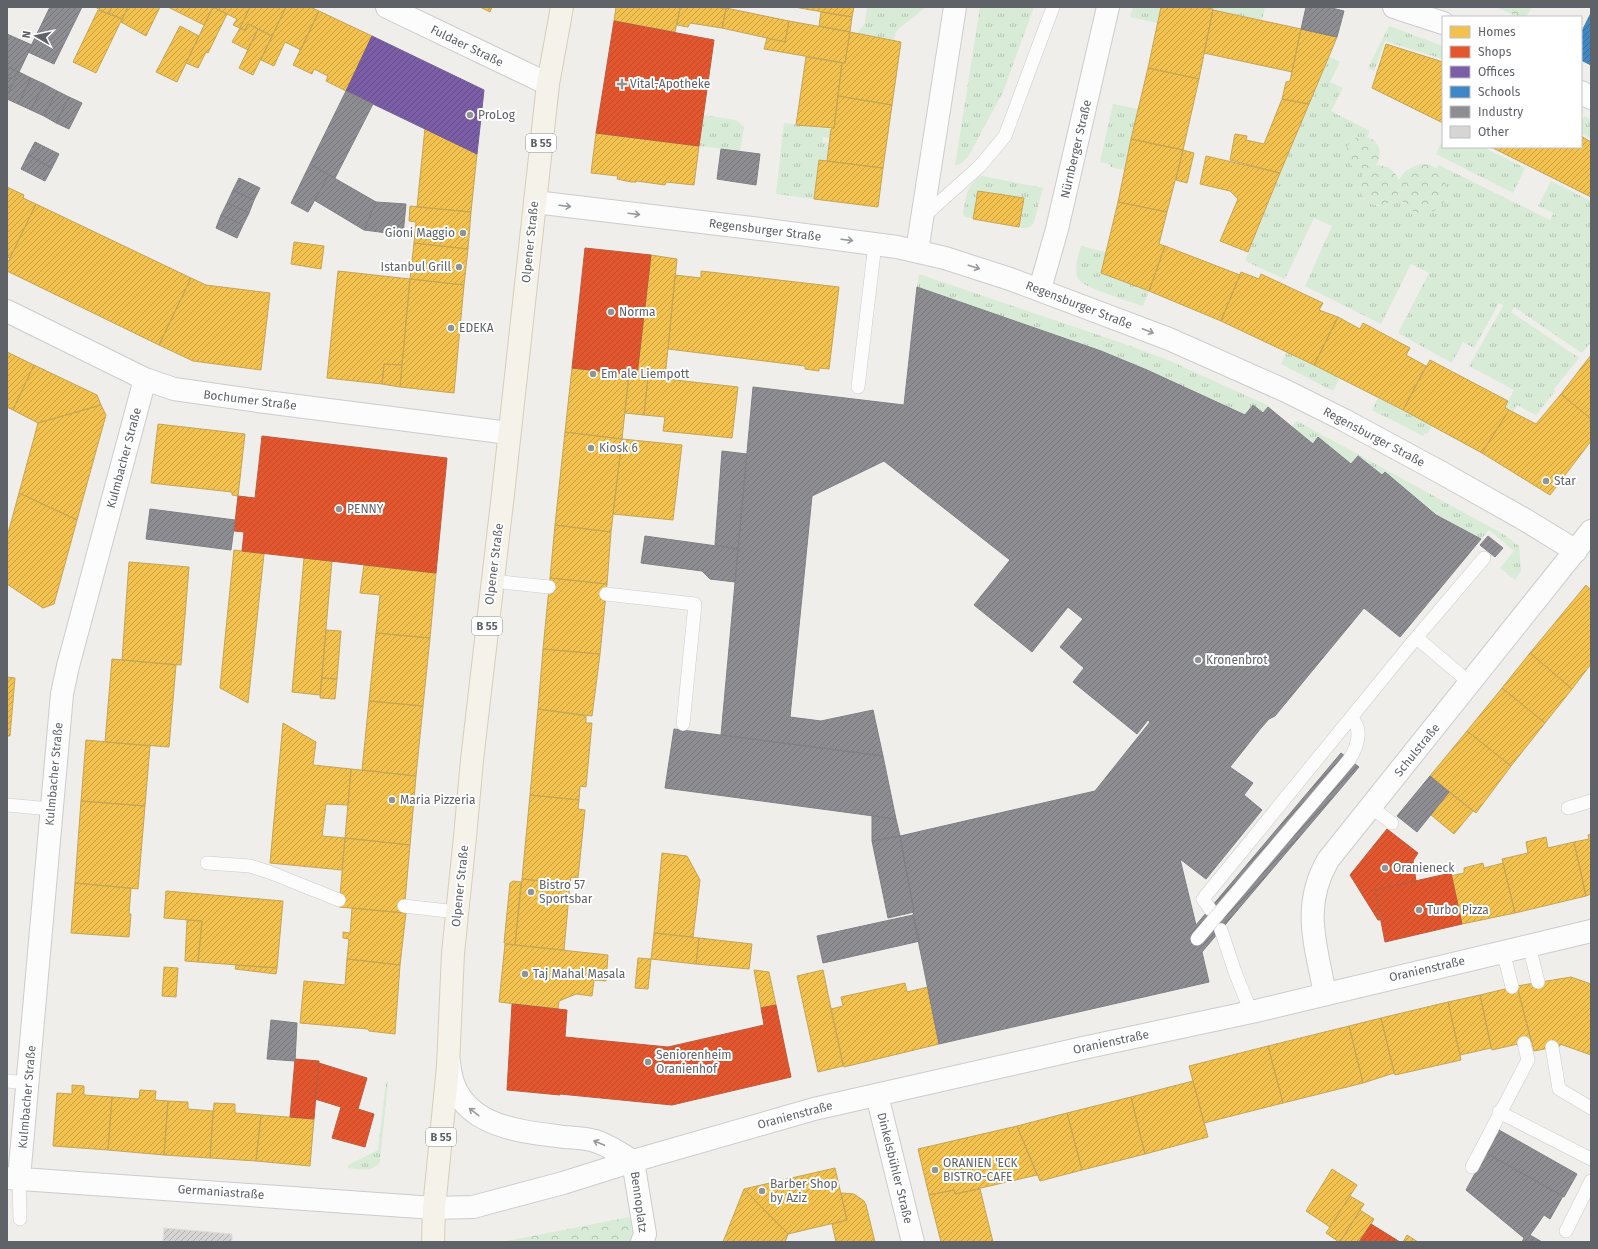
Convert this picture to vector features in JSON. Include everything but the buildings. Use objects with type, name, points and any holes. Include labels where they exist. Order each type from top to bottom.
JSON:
[{"type":"main road","name":"Olpener Straße","points":[[433,1242],[434,1208],[448,1051],[450,986],[472,760],[548,84],[562,7]]},
{"type":"street","name":"Fuldaer Straße","points":[[387,7],[548,84]]},
{"type":"street","points":[[917,251],[955,7]]},
{"type":"street","name":"Nürnberger Straße","points":[[1040,289],[1057,229],[1108,7]]},
{"type":"street","points":[[1394,7],[1442,23]]},
{"type":"street","points":[[1582,93],[1591,98]]},
{"type":"street","name":"Regensburger Straße","points":[[535,202],[875,244],[917,251],[973,266],[1040,289],[1169,339],[1286,391],[1344,420],[1522,518],[1586,539]]},
{"type":"street","name":"Bochumer Straße","points":[[7,311],[144,379],[174,389],[509,433]]},
{"type":"street","name":"Kulmbacher Straße","points":[[13,1178],[17,1082],[51,809],[58,724],[65,680],[144,379]]},
{"type":"street","name":"Schulstraße","points":[[1326,994],[1313,932],[1313,900],[1318,878],[1328,860],[1586,539]]},
{"type":"street","name":"Oranienstraße","points":[[434,1208],[473,1207],[563,1183],[633,1161],[814,1109],[1252,1012],[1591,931]]},
{"type":"street","points":[[448,1051],[449,1066],[455,1088],[467,1106],[485,1120],[514,1130],[596,1141],[633,1161]]},
{"type":"street","name":"Dinkelsbühler Straße","points":[[877,1094],[913,1242]]},
{"type":"street","name":"Bennoplatz","points":[[633,1161],[645,1234],[642,1242]]},
{"type":"street","name":"Germaniastraße","points":[[13,1178],[434,1208]]},
{"type":"lane","points":[[923,217],[980,166],[1006,136],[1053,7]]},
{"type":"lane","points":[[858,388],[875,244]]},
{"type":"lane","points":[[1210,909],[1203,899],[1484,558]]},
{"type":"lane","points":[[492,581],[549,587]]},
{"type":"lane","points":[[606,594],[695,604],[683,724]]},
{"type":"lane","points":[[1417,638],[1470,683]]},
{"type":"lane","points":[[1197,940],[1349,760],[1355,750],[1359,736],[1356,723],[1352,718]]},
{"type":"lane","points":[[1568,808],[1591,800]]},
{"type":"lane","points":[[7,805],[51,809]]},
{"type":"lane","points":[[1371,807],[1392,823]]},
{"type":"lane","points":[[207,863],[250,866],[340,900]]},
{"type":"lane","points":[[404,906],[457,912]]},
{"type":"lane","points":[[1221,930],[1235,972],[1252,1012]]},
{"type":"lane","points":[[1529,945],[1538,982]]},
{"type":"lane","points":[[1503,951],[1512,987]]},
{"type":"lane","points":[[1472,1166],[1499,1112],[1528,1060],[1524,1043]]},
{"type":"lane","points":[[1552,1047],[1559,1090],[1591,1108]]},
{"type":"lane","points":[[1499,1112],[1591,1159]]},
{"type":"lane","points":[[13,1178],[20,1219]]},
{"type":"lane","points":[[1566,1231],[1591,1182]]},
{"type":"green space","points":[[867,7],[926,7],[896,31],[894,40],[857,34],[865,23]]},
{"type":"green space","points":[[980,7],[1034,7],[1003,92],[968,157],[962,163],[955,166]]},
{"type":"green space","points":[[1133,7],[1161,7],[1157,23],[1130,17]]},
{"type":"green space","points":[[1202,7],[1265,7],[1262,20]]},
{"type":"green space","points":[[1496,7],[1532,7],[1527,16],[1516,16]]},
{"type":"green space","points":[[1389,26],[1442,46],[1442,59],[1385,41],[1374,71],[1368,68]]},
{"type":"green space","points":[[1328,56],[1340,62],[1330,82],[1343,88],[1331,111],[1370,131],[1367,137],[1356,139],[1350,143],[1347,154],[1352,166],[1362,171],[1366,171],[1360,182],[1360,188],[1363,197],[1372,204],[1379,206],[1399,193],[1406,206],[1412,210],[1424,213],[1437,208],[1443,202],[1438,170],[1436,169],[1439,165],[1550,220],[1553,214],[1562,217],[1538,206],[1551,181],[1591,201],[1591,342],[1582,353],[1514,307],[1511,312],[1579,358],[1554,389],[1555,391],[1536,415],[1517,405],[1513,412],[1505,407],[1514,390],[1469,366],[1503,305],[1499,303],[1474,348],[1463,342],[1452,363],[1398,333],[1429,273],[1411,264],[1381,324],[1305,286],[1332,226],[1314,218],[1285,279],[1245,261]]},
{"type":"green space","points":[[1113,104],[1138,109],[1125,170],[1110,167],[1110,164],[1100,162]]},
{"type":"green space","points":[[703,115],[736,120],[744,127],[740,151],[699,146]]},
{"type":"green space","points":[[1585,116],[1591,120],[1591,139],[1582,134],[1582,121]]},
{"type":"green space","points":[[784,123],[831,129],[831,138],[823,137],[822,142],[830,143],[827,161],[819,160],[814,199],[776,194]]},
{"type":"green space","points":[[1359,137],[1365,137],[1375,141],[1378,145],[1380,154],[1376,165],[1384,166],[1390,169],[1395,173],[1399,180],[1404,172],[1409,169],[1422,164],[1433,166],[1440,173],[1445,183],[1446,194],[1442,204],[1434,211],[1420,213],[1412,211],[1406,206],[1399,193],[1391,201],[1383,205],[1375,205],[1368,202],[1363,197],[1360,189],[1365,171],[1358,170],[1352,166],[1347,156],[1349,145],[1353,140]]},
{"type":"green space","points":[[1442,141],[1442,148],[1485,148],[1525,168],[1513,193],[1436,154]]},
{"type":"green space","points":[[982,176],[1043,188],[1034,222],[1031,226],[1023,228],[965,217],[963,214],[966,197],[970,187]]},
{"type":"green space","points":[[1081,246],[1106,252],[1101,273],[1149,291],[1143,306],[1099,291],[1079,280],[1076,267]]},
{"type":"green space","points":[[919,274],[1128,345],[1170,361],[1269,406],[1263,413],[1253,405],[1245,415],[1147,370],[1101,351],[917,287]]},
{"type":"green space","points":[[1287,351],[1340,378],[1333,391],[1281,364]]},
{"type":"green space","points":[[1378,398],[1432,426],[1427,434],[1425,433],[1423,436],[1372,410]]},
{"type":"green space","points":[[1297,421],[1503,534],[1519,546],[1521,571],[1515,580],[1500,568],[1514,551],[1489,530],[1481,539],[1436,515],[1385,472],[1382,475],[1358,456],[1351,464],[1319,437],[1313,444],[1292,426]]},
{"type":"green space","points":[[386,1082],[388,1082],[380,1162],[370,1169],[348,1168],[350,1164],[378,1150]]},
{"type":"green space","points":[[630,1217],[632,1232],[631,1242],[501,1242]]},
{"type":"place","name":"Vital-Apotheke","points":[[622,84]]},
{"type":"place","name":"ProLog","points":[[470,115]]},
{"type":"place","name":"Gioni Maggio","points":[[463,233]]},
{"type":"place","name":"Istanbul Grill","points":[[459,267]]},
{"type":"place","name":"Norma","points":[[611,312]]},
{"type":"place","name":"EDEKA","points":[[451,328]]},
{"type":"place","name":"Em ale Liempott","points":[[593,374]]},
{"type":"place","name":"Kiosk 6","points":[[591,448]]},
{"type":"place","name":"Star","points":[[1546,481]]},
{"type":"place","name":"PENNY","points":[[339,509]]},
{"type":"place","name":"Kronenbrot","points":[[1198,660]]},
{"type":"place","name":"Maria Pizzeria","points":[[392,800]]},
{"type":"place","name":"Oranieneck","points":[[1385,868]]},
{"type":"place","name":"Bistro 57 Sportsbar","points":[[531,892]]},
{"type":"place","name":"Turbo Pizza","points":[[1419,910]]},
{"type":"place","name":"Taj Mahal Masala","points":[[525,974]]},
{"type":"place","name":"Seniorenheim Oranienhof","points":[[648,1062]]},
{"type":"place","name":"ORANIEN 'ECK BISTRO-CAFE","points":[[935,1170]]},
{"type":"place","name":"Barber Shop by Aziz","points":[[762,1191]]}]
